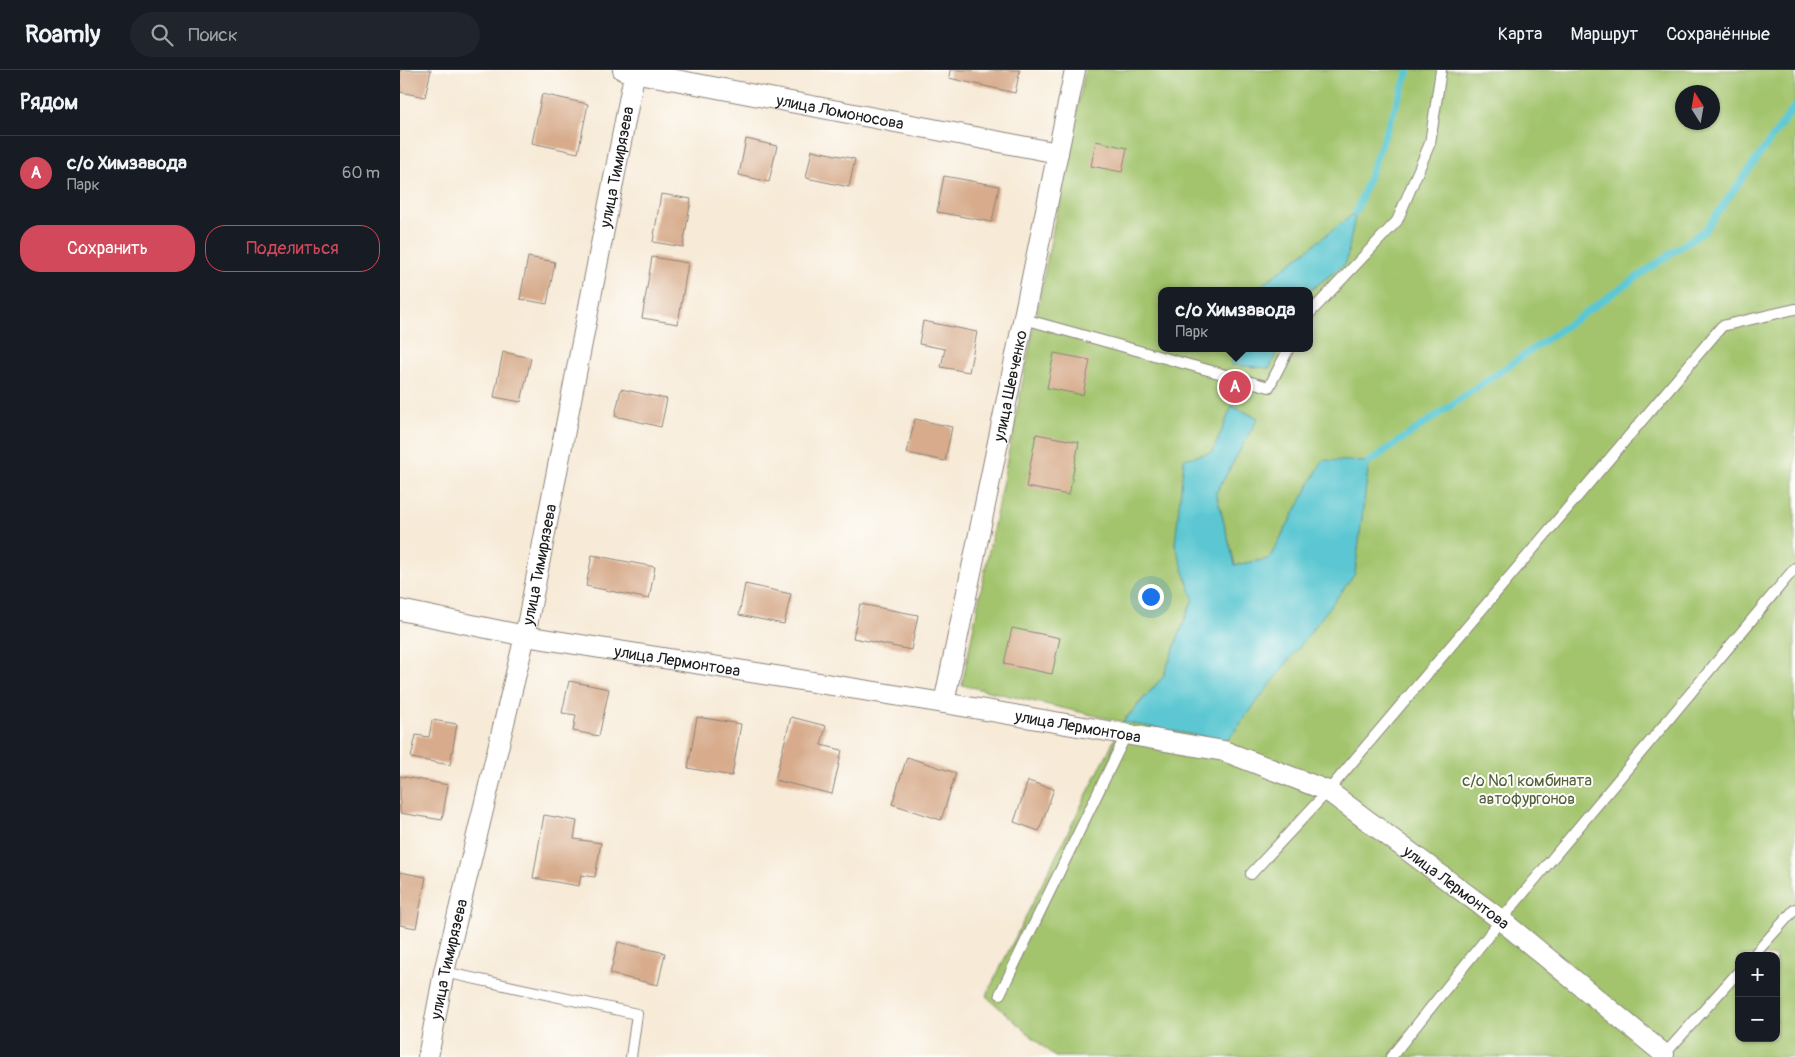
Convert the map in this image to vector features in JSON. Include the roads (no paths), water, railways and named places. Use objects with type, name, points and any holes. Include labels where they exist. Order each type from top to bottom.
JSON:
[{"type":"street","name":"улица Шевченко","points":[[944,703],[1075,70]]},
{"type":"street","name":"улица Ломоносова","points":[[631,71],[1058,153]]},
{"type":"street","name":"улица Тимирязева","points":[[428,1057],[444,972],[525,636],[631,71]]},
{"type":"street","name":"улица Лермонтова","points":[[400,610],[525,636],[944,703],[1224,751],[1328,791],[1501,920],[1663,1056]]},
{"type":"lane","points":[[1313,310],[1397,221],[1430,142],[1441,70]]},
{"type":"lane","points":[[1251,874],[1328,791],[1722,326],[1795,309]]},
{"type":"lane","points":[[1024,319],[1269,387],[1287,352]]},
{"type":"lane","points":[[1391,1057],[1501,920],[1795,568]]},
{"type":"lane","points":[[1000,994],[1126,735]]},
{"type":"lane","points":[[1757,952],[1795,909]]},
{"type":"lane","points":[[444,972],[637,1014],[631,1057]]},
{"type":"lane","points":[[1663,1056],[1735,975]]},
{"type":"water","points":[[1356,212],[1346,263],[1313,288],[1259,287]]},
{"type":"water","points":[[1235,352],[1276,352],[1270,368],[1231,365]]},
{"type":"water","points":[[1232,406],[1258,418],[1216,493],[1235,565],[1269,559],[1323,460],[1369,462],[1355,574],[1227,741],[1123,722],[1163,677],[1193,599],[1175,544],[1184,459],[1213,452]]},
{"type":"waterway","points":[[1356,212],[1409,70]]},
{"type":"waterway","points":[[1369,462],[1705,230],[1795,106]]},
{"type":"place","name":"с/о Химзавода","points":[[1235,387]]},
{"type":"park label","name":"с/о №1 комбината автофургонов","points":[[1527,789]]}]
